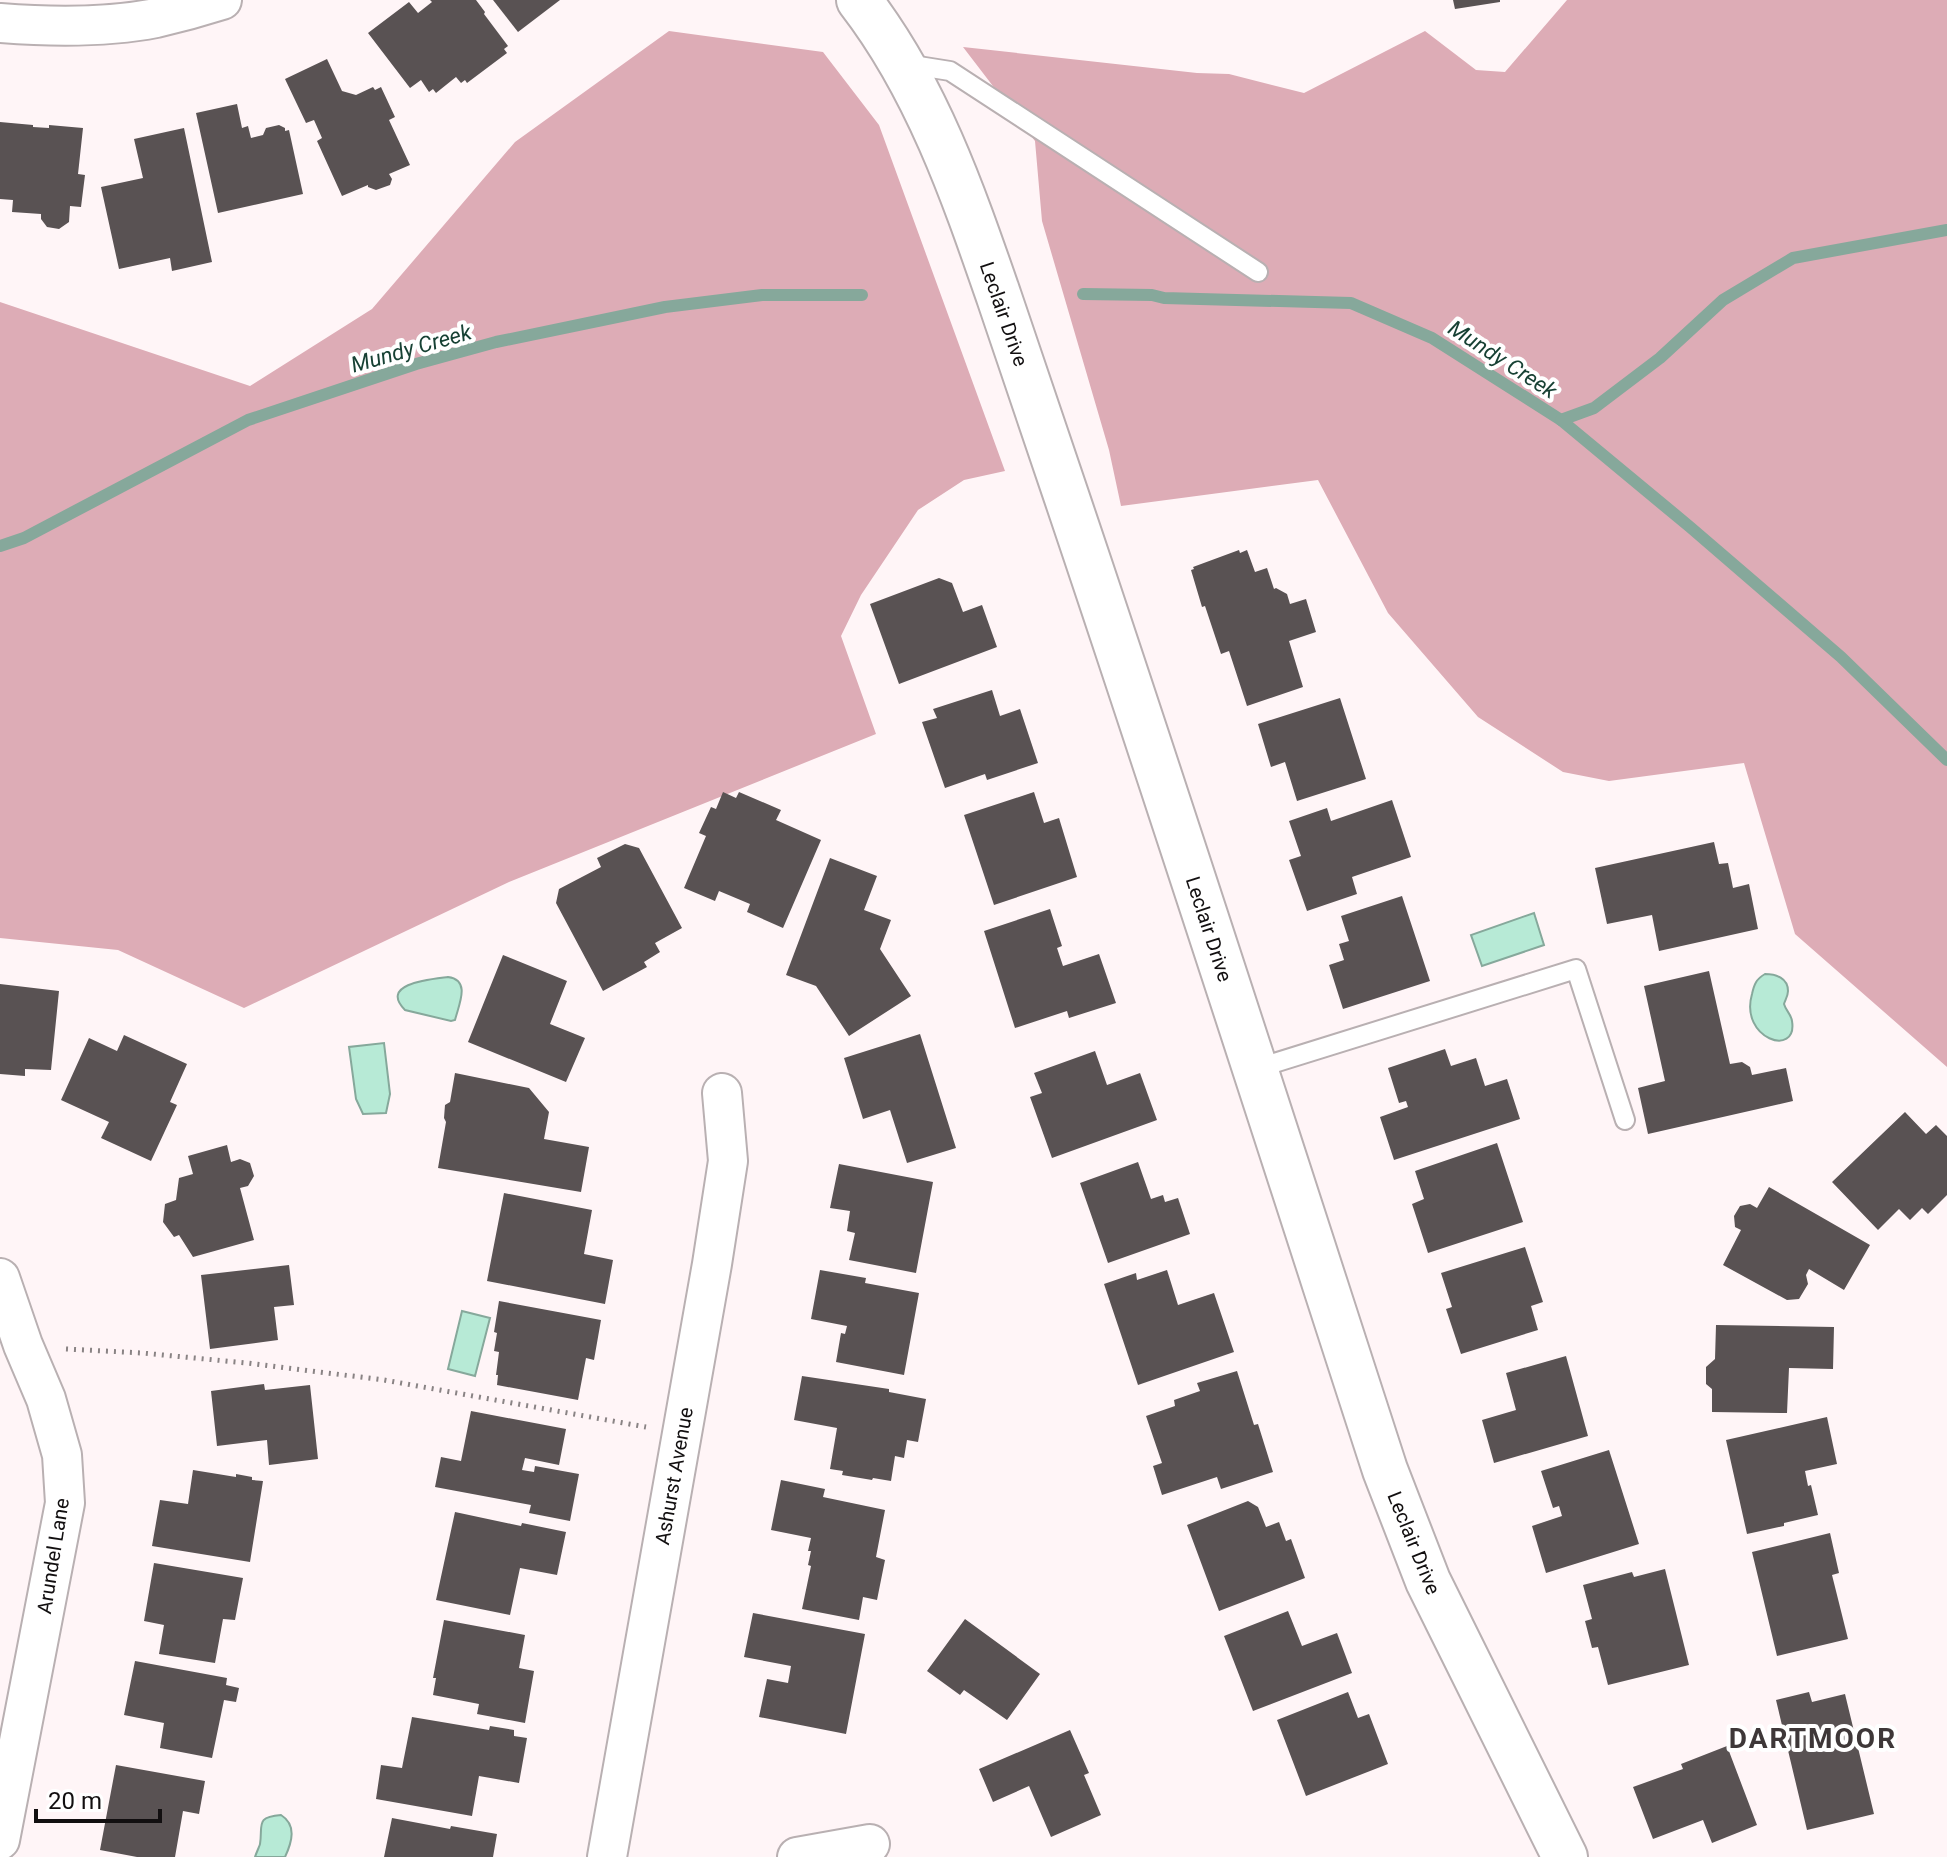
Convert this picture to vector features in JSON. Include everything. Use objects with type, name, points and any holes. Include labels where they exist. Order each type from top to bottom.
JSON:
[{"type":"street","points":[[0,23],[108,25],[155,18],[222,0]]},
{"type":"street","name":"Leclair Drive","points":[[859,0],[903,64],[927,110],[967,205],[1125,671],[1409,1536],[1428,1581],[1565,1857]]},
{"type":"street","name":"Ashurst Avenue","points":[[607,1857],[728,1161],[722,1093]]},
{"type":"street","name":"Arundel Lane","points":[[0,1278],[46,1399],[62,1455],[65,1503],[0,1840]]},
{"type":"street","points":[[797,1857],[870,1844]]},
{"type":"lane","points":[[903,64],[950,71],[1258,272]]},
{"type":"lane","points":[[1255,1069],[1576,969],[1625,1120]]},
{"type":"path","points":[[82,1350],[247,1363],[384,1380],[655,1428]]},
{"type":"shaded area","points":[[1567,0],[1947,0],[1947,1067],[1795,934],[1744,763],[1609,781],[1563,772],[1478,717],[1388,613],[1318,480],[1121,506],[1109,450],[1042,221],[1035,141],[963,47],[1229,74],[1304,93],[1425,31],[1476,70],[1505,72]]},
{"type":"shaded area","points":[[669,31],[823,52],[879,125],[1005,471],[964,480],[918,510],[861,595],[841,636],[876,734],[509,882],[244,1008],[118,950],[0,938],[0,302],[250,386],[372,309],[515,142]]},
{"type":"shaded area","points":[[1534,913],[1544,945],[1482,966],[1471,935]]},
{"type":"shaded area","points":[[1765,974],[1781,978],[1787,987],[1784,1004],[1791,1016],[1791,1032],[1786,1039],[1779,1041],[1761,1032],[1750,1010],[1756,982]]},
{"type":"shaded area","points":[[448,977],[459,983],[462,994],[455,1020],[405,1010],[398,1001],[398,994],[411,984]]},
{"type":"shaded area","points":[[384,1043],[390,1094],[386,1113],[363,1114],[356,1099],[349,1047]]},
{"type":"shaded area","points":[[462,1311],[490,1318],[475,1376],[448,1369]]},
{"type":"shaded area","points":[[281,1815],[291,1829],[285,1857],[255,1857],[262,1823],[267,1818]]},
{"type":"building","points":[[430,0],[476,0],[508,46],[504,49],[507,53],[467,83],[465,80],[461,83],[456,77],[436,93],[433,89],[429,92],[421,80],[410,88],[368,33],[409,2],[418,13],[432,2]]},
{"type":"building","points":[[493,0],[560,0],[518,32]]},
{"type":"building","points":[[1453,0],[1500,0],[1500,2],[1455,9]]},
{"type":"building","points":[[327,59],[342,91],[356,95],[373,87],[375,90],[381,87],[395,117],[389,120],[410,165],[389,174],[392,179],[390,185],[376,190],[368,185],[342,196],[317,141],[322,138],[314,120],[306,123],[285,79]]},
{"type":"building","points":[[237,104],[242,128],[248,126],[251,138],[263,135],[266,128],[279,125],[285,131],[289,130],[303,194],[218,213],[196,113]]},
{"type":"building","points":[[0,122],[33,127],[83,128],[78,174],[85,175],[81,207],[70,206],[69,222],[59,229],[47,227],[41,214],[12,212],[13,200],[0,199]]},
{"type":"building","points":[[184,128],[212,262],[172,271],[170,258],[119,269],[101,187],[143,178],[134,139]]},
{"type":"building","points":[[1239,550],[1240,553],[1247,550],[1255,572],[1267,568],[1274,589],[1287,594],[1290,604],[1306,599],[1316,632],[1289,641],[1303,687],[1247,706],[1229,651],[1221,654],[1191,570]]},
{"type":"building","points":[[939,578],[952,583],[963,612],[982,605],[997,647],[899,684],[870,604]]},
{"type":"building","points":[[992,690],[1000,716],[1020,709],[1038,763],[987,780],[985,774],[945,788],[922,722],[937,718],[933,709]]},
{"type":"building","points":[[1340,698],[1366,779],[1297,801],[1285,762],[1271,767],[1258,724]]},
{"type":"building","points":[[723,792],[736,798],[739,792],[781,810],[776,820],[821,840],[783,928],[747,912],[750,904],[719,891],[715,901],[684,888],[706,836],[699,833],[711,807],[716,809]]},
{"type":"building","points":[[1034,792],[1044,823],[1059,818],[1077,877],[994,905],[964,815]]},
{"type":"building","points":[[1392,800],[1411,857],[1352,877],[1357,894],[1307,911],[1289,860],[1301,856],[1289,821],[1327,808],[1331,821]]},
{"type":"building","points":[[1714,842],[1719,864],[1728,863],[1733,888],[1749,884],[1758,929],[1659,951],[1652,915],[1607,924],[1595,868]]},
{"type":"building","points":[[625,844],[639,848],[682,928],[655,943],[660,952],[644,962],[647,967],[603,991],[556,903],[559,889],[601,867],[597,858]]},
{"type":"building","points":[[830,858],[877,876],[864,910],[891,920],[880,949],[911,996],[849,1036],[816,986],[786,975]]},
{"type":"building","points":[[1402,896],[1430,981],[1343,1009],[1329,965],[1344,960],[1339,944],[1349,941],[1341,916]]},
{"type":"building","points":[[1050,909],[1062,946],[1057,948],[1063,966],[1099,954],[1116,1003],[1069,1018],[1067,1011],[1015,1028],[984,931]]},
{"type":"building","points":[[503,955],[567,981],[550,1024],[585,1038],[566,1082],[468,1042]]},
{"type":"building","points":[[1709,971],[1730,1064],[1742,1062],[1750,1067],[1752,1075],[1786,1068],[1793,1101],[1648,1134],[1638,1088],[1665,1081],[1644,986]]},
{"type":"building","points":[[0,984],[59,991],[51,1070],[25,1069],[25,1076],[0,1074]]},
{"type":"building","points":[[920,1034],[956,1148],[907,1163],[890,1110],[863,1119],[844,1058]]},
{"type":"building","points":[[124,1035],[187,1064],[170,1102],[177,1105],[151,1161],[101,1138],[109,1122],[61,1100],[89,1038],[117,1051]]},
{"type":"building","points":[[1445,1049],[1451,1066],[1476,1058],[1485,1086],[1507,1079],[1520,1119],[1394,1160],[1380,1117],[1408,1107],[1406,1101],[1399,1103],[1388,1068]]},
{"type":"building","points":[[1095,1051],[1107,1085],[1140,1073],[1157,1120],[1052,1158],[1030,1097],[1042,1093],[1034,1073]]},
{"type":"building","points":[[455,1073],[529,1088],[549,1112],[544,1139],[589,1147],[581,1192],[438,1168],[446,1122],[445,1105],[450,1102]]},
{"type":"building","points":[[1905,1112],[1926,1134],[1936,1125],[1947,1136],[1947,1195],[1928,1214],[1922,1208],[1910,1220],[1899,1209],[1878,1230],[1832,1182]]},
{"type":"building","points":[[1497,1143],[1523,1222],[1428,1253],[1412,1204],[1424,1199],[1415,1171]]},
{"type":"building","points":[[227,1145],[231,1162],[240,1159],[250,1163],[254,1176],[248,1186],[240,1188],[254,1240],[193,1257],[179,1235],[174,1237],[163,1222],[165,1204],[176,1200],[179,1178],[193,1174],[188,1156]]},
{"type":"building","points":[[1138,1162],[1151,1199],[1163,1195],[1165,1202],[1178,1198],[1190,1234],[1108,1263],[1080,1183]]},
{"type":"building","points":[[839,1164],[933,1182],[916,1273],[849,1260],[855,1233],[847,1231],[850,1211],[830,1208]]},
{"type":"building","points":[[1769,1187],[1870,1245],[1844,1290],[1809,1269],[1806,1275],[1808,1284],[1799,1299],[1787,1300],[1723,1265],[1741,1230],[1735,1227],[1734,1216],[1740,1206],[1750,1204],[1757,1208]]},
{"type":"building","points":[[504,1193],[592,1210],[584,1254],[613,1260],[605,1304],[487,1281]]},
{"type":"building","points":[[1525,1247],[1543,1302],[1531,1306],[1538,1330],[1461,1354],[1446,1309],[1452,1307],[1441,1273]]},
{"type":"building","points":[[289,1265],[294,1305],[274,1307],[278,1340],[210,1349],[201,1275]]},
{"type":"building","points":[[820,1270],[866,1278],[865,1283],[919,1293],[904,1375],[836,1362],[841,1333],[845,1334],[847,1326],[811,1319]]},
{"type":"building","points":[[1167,1270],[1178,1305],[1214,1293],[1234,1352],[1138,1385],[1104,1284],[1136,1273],[1137,1280]]},
{"type":"building","points":[[499,1301],[601,1320],[594,1360],[586,1358],[578,1400],[497,1385],[499,1352],[494,1351],[497,1333],[494,1332]]},
{"type":"building","points":[[1716,1325],[1834,1327],[1833,1369],[1789,1368],[1787,1413],[1712,1412],[1712,1389],[1706,1384],[1706,1367],[1715,1359]]},
{"type":"building","points":[[1566,1356],[1588,1436],[1494,1463],[1482,1420],[1516,1410],[1506,1373]]},
{"type":"building","points":[[1237,1371],[1273,1472],[1221,1489],[1217,1477],[1162,1495],[1153,1466],[1162,1463],[1146,1416],[1175,1406],[1174,1400],[1200,1391],[1197,1383]]},
{"type":"building","points":[[802,1376],[889,1389],[889,1392],[926,1399],[918,1442],[907,1440],[904,1458],[895,1456],[891,1481],[842,1475],[843,1471],[830,1469],[837,1428],[794,1420]]},
{"type":"building","points":[[264,1384],[265,1390],[310,1385],[318,1459],[269,1465],[267,1440],[217,1446],[211,1391]]},
{"type":"building","points":[[471,1411],[566,1429],[559,1465],[525,1458],[522,1470],[534,1472],[535,1466],[579,1474],[570,1521],[529,1513],[531,1505],[435,1487],[441,1457],[461,1461]]},
{"type":"building","points":[[1827,1417],[1837,1464],[1805,1471],[1818,1515],[1747,1534],[1726,1440]]},
{"type":"building","points":[[1609,1450],[1639,1544],[1546,1573],[1532,1526],[1562,1516],[1559,1506],[1553,1508],[1541,1471]]},
{"type":"building","points":[[193,1470],[236,1477],[236,1474],[263,1481],[250,1562],[152,1546],[160,1500],[188,1504]]},
{"type":"building","points":[[781,1480],[825,1489],[823,1497],[885,1510],[876,1557],[885,1560],[877,1600],[863,1597],[859,1620],[802,1609],[811,1566],[808,1565],[811,1551],[808,1551],[811,1538],[771,1530]]},
{"type":"building","points":[[1248,1501],[1258,1507],[1266,1527],[1279,1522],[1286,1541],[1291,1539],[1305,1578],[1219,1611],[1187,1525]]},
{"type":"building","points":[[455,1512],[566,1532],[557,1575],[520,1568],[510,1615],[436,1600]]},
{"type":"building","points":[[1830,1533],[1839,1573],[1832,1575],[1848,1639],[1777,1656],[1752,1552]]},
{"type":"building","points":[[154,1563],[243,1578],[235,1620],[223,1619],[215,1663],[159,1654],[164,1625],[144,1621]]},
{"type":"building","points":[[1665,1569],[1689,1665],[1608,1685],[1598,1647],[1592,1648],[1585,1621],[1592,1619],[1583,1585],[1632,1572],[1634,1577]]},
{"type":"building","points":[[1288,1611],[1302,1646],[1337,1633],[1352,1673],[1253,1711],[1224,1636]]},
{"type":"building","points":[[753,1613],[865,1634],[846,1734],[759,1717],[767,1679],[788,1683],[791,1666],[744,1657]]},
{"type":"building","points":[[965,1619],[1040,1674],[1007,1720],[964,1690],[960,1695],[927,1671]]},
{"type":"building","points":[[444,1620],[525,1635],[519,1668],[534,1671],[525,1723],[477,1714],[479,1704],[433,1695],[436,1678],[433,1678]]},
{"type":"building","points":[[135,1661],[227,1678],[226,1685],[239,1688],[236,1702],[224,1700],[212,1758],[160,1748],[164,1723],[124,1715]]},
{"type":"building","points":[[1348,1692],[1358,1718],[1369,1714],[1388,1764],[1306,1796],[1277,1720]]},
{"type":"building","points":[[1809,1692],[1812,1702],[1845,1694],[1874,1814],[1807,1830],[1776,1700]]},
{"type":"building","points":[[412,1717],[489,1730],[490,1726],[514,1730],[514,1736],[527,1738],[519,1783],[479,1776],[472,1816],[376,1799],[381,1765],[402,1768]]},
{"type":"building","points":[[1070,1730],[1089,1773],[1084,1775],[1101,1815],[1051,1837],[1029,1786],[993,1802],[979,1769]]},
{"type":"building","points":[[1727,1746],[1757,1825],[1712,1843],[1703,1820],[1653,1839],[1633,1787],[1683,1769],[1681,1764]]},
{"type":"building","points":[[116,1765],[205,1781],[199,1814],[183,1811],[175,1857],[137,1857],[100,1850]]},
{"type":"building","points":[[392,1818],[497,1834],[493,1857],[384,1857]]},
{"type":"waterway","name":"Mundy Creek","points":[[1561,420],[1594,408],[1660,358],[1723,300],[1793,258],[1947,230]]},
{"type":"waterway","name":"Mundy Creek","points":[[1083,294],[1351,303],[1432,338],[1561,420],[1841,657],[1947,760]]},
{"type":"waterway","name":"Mundy Creek","points":[[0,546],[24,538],[248,420],[416,364],[496,342],[665,307],[762,295],[862,295]]},
{"type":"district","name":"DARTMOOR","points":[[1813,1738]]}]
